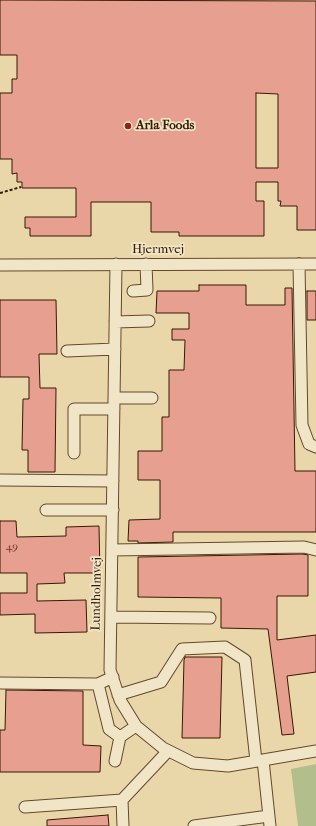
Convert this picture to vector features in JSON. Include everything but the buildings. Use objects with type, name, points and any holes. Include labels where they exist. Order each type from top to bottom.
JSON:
[{"type":"street","name":"Lundholmvej","points":[[116,264],[110,670],[118,695],[136,726],[163,748],[194,763],[228,766],[316,751]]},
{"type":"street","points":[[133,291],[147,290],[146,264]]},
{"type":"street","points":[[299,264],[302,425],[309,444],[316,447]]},
{"type":"street","name":"Hjermvej","points":[[0,265],[316,264]]},
{"type":"street","points":[[115,322],[149,322]]},
{"type":"street","points":[[67,350],[115,349]]},
{"type":"street","points":[[74,453],[74,409],[152,398]]},
{"type":"street","points":[[0,480],[113,481]]},
{"type":"street","points":[[46,510],[113,510]]},
{"type":"street","points":[[112,550],[304,547],[316,550]]},
{"type":"street","points":[[111,617],[210,618]]},
{"type":"street","points":[[118,695],[161,682],[182,649],[225,647],[245,660],[270,821],[194,826]]},
{"type":"street","points":[[0,683],[98,684],[113,677]]},
{"type":"street","points":[[98,684],[109,729],[120,737]]},
{"type":"street","points":[[115,762],[120,737],[136,726]]},
{"type":"street","points":[[25,807],[122,800],[168,751]]},
{"type":"street","points":[[122,800],[124,826]]},
{"type":"path","points":[[0,193],[21,188]]},
{"type":"green space","points":[[316,764],[316,826],[298,826],[291,769]]},
{"type":"place","name":"Arla Foods","points":[[128,126]]}]
